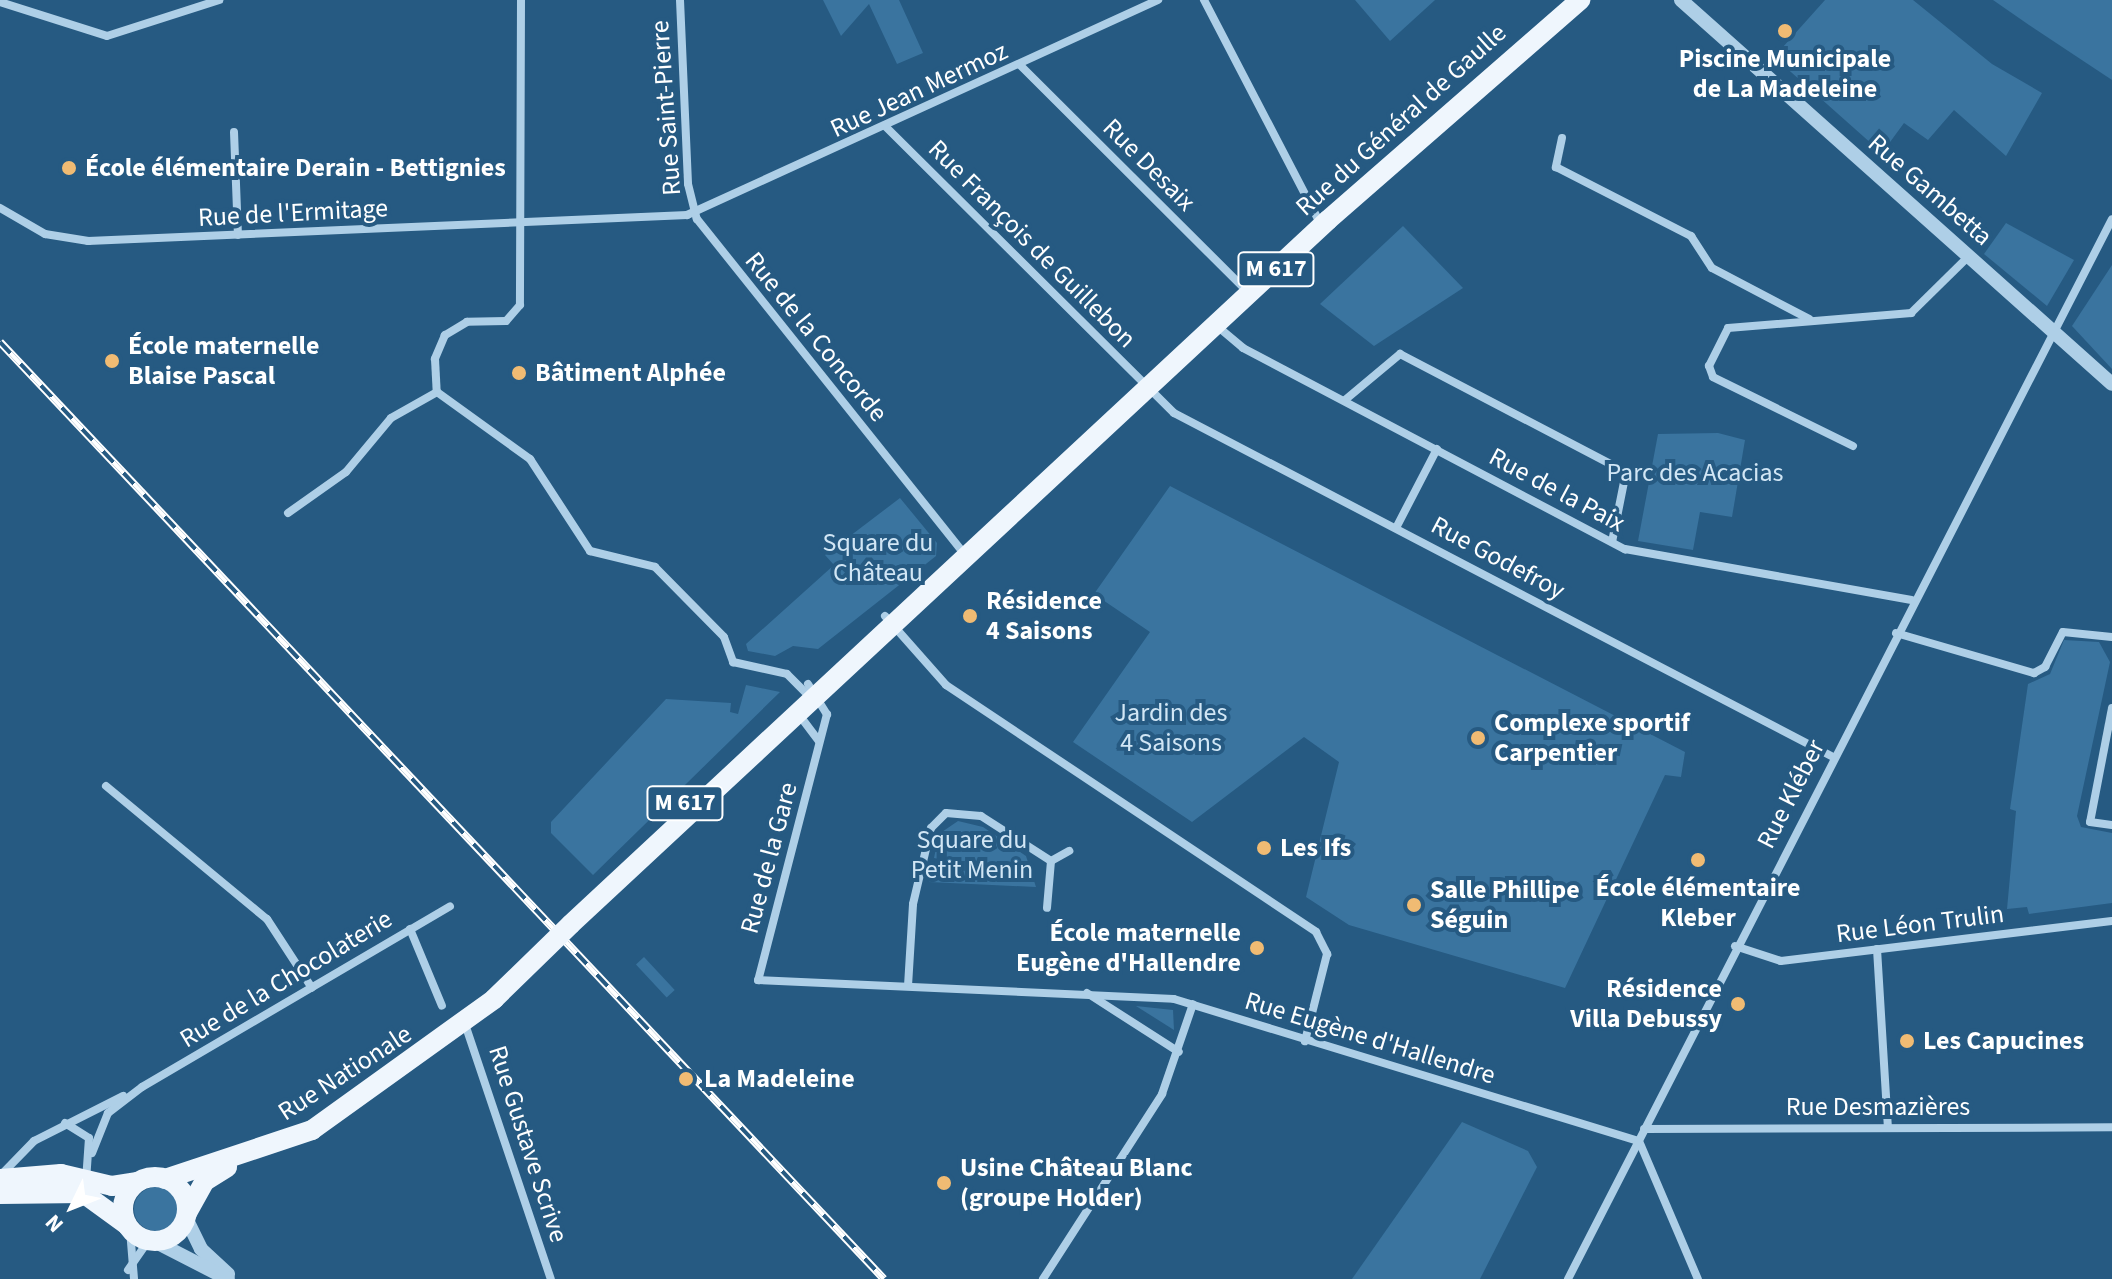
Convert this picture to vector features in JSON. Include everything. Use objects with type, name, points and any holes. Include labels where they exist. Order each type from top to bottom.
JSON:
[{"type":"main road","name":"Rue du Général de Gaulle","points":[[465,1024],[809,690],[1005,526],[1322,226],[1571,0]]},
{"type":"main road","name":"Rue du Général de Gaulle","points":[[1553,19],[1580,0]]},
{"type":"main road","name":"Rue du Général de Gaulle","points":[[571,924],[791,717],[809,690]]},
{"type":"main road","name":"Rue Nationale","points":[[186,1216],[209,1178],[248,1156],[325,1122],[465,1024]]},
{"type":"main road","name":"Rue Nationale","points":[[165,1179],[248,1156]]},
{"type":"main road","points":[[0,1177],[84,1186],[140,1234],[174,1235],[186,1216],[183,1193],[165,1179],[112,1186],[84,1186],[0,1194]]},
{"type":"main road","points":[[138,1182],[124,1200],[140,1234]]},
{"type":"street","points":[[0,2],[107,36],[219,0]]},
{"type":"street","points":[[437,392],[435,359],[445,335],[467,322],[506,321],[517,311],[521,0]]},
{"type":"street","name":"Rue Saint-Pierre","points":[[680,0],[694,213]]},
{"type":"street","name":"Rue Jean Mermoz","points":[[694,213],[1158,0]]},
{"type":"street","points":[[1204,0],[1322,226]]},
{"type":"street","name":"Rue Gambetta","points":[[1681,0],[2112,384]]},
{"type":"street","name":"Rue Desaix","points":[[1020,65],[1249,294]]},
{"type":"street","name":"Rue François de Guillebon","points":[[886,127],[1148,390]]},
{"type":"street","points":[[234,132],[238,235]]},
{"type":"street","points":[[1562,138],[1556,167],[1691,236],[1712,268],[1810,319]]},
{"type":"street","name":"Rue de l'Ermitage","points":[[0,208],[74,241],[694,213]]},
{"type":"street","name":"Rue de la Concorde","points":[[694,213],[968,557]]},
{"type":"street","name":"Rue Kléber","points":[[1568,1279],[2051,329],[2112,219]]},
{"type":"street","points":[[1853,446],[1713,377],[1709,366],[1728,328],[1911,313],[1969,256]]},
{"type":"street","name":"Rue de la Paix","points":[[1216,325],[1243,348],[1612,542],[1644,555],[1912,600]]},
{"type":"street","points":[[1345,400],[1400,354],[1626,472],[1612,542]]},
{"type":"street","name":"Rue Godefroy","points":[[1148,390],[1174,413],[1833,757]]},
{"type":"street","points":[[288,513],[346,472],[391,418],[437,392]]},
{"type":"street","points":[[437,392],[530,459],[584,547],[655,567],[724,637],[733,662],[780,671],[809,690]]},
{"type":"street","points":[[1396,528],[1437,449]]},
{"type":"street","points":[[889,621],[936,677],[1322,937],[1326,962],[1305,1041]]},
{"type":"street","points":[[1896,633],[2034,673],[2045,667],[2063,632],[2112,637]]},
{"type":"street","name":"Rue de la Gare","points":[[758,980],[828,709],[809,690]]},
{"type":"street","points":[[2112,708],[2090,822],[2112,825]]},
{"type":"street","points":[[791,717],[811,722],[820,746]]},
{"type":"street","points":[[106,786],[267,919],[312,988]]},
{"type":"street","points":[[908,986],[913,904],[928,834],[940,817],[960,811],[981,816],[1051,861]]},
{"type":"street","points":[[1051,861],[1069,851]]},
{"type":"street","points":[[1047,908],[1051,861]]},
{"type":"street","name":"Rue de la Chocolaterie","points":[[0,1177],[23,1148],[65,1123],[142,1087],[450,906]]},
{"type":"street","name":"Rue Léon Trulin","points":[[1735,946],[1773,961],[2112,921]]},
{"type":"street","points":[[410,929],[442,1006]]},
{"type":"street","points":[[1877,949],[1888,1127]]},
{"type":"street","name":"Rue Eugène d'Hallendre","points":[[758,980],[1087,992],[1193,1004],[1305,1041],[1639,1141]]},
{"type":"street","points":[[1087,992],[1179,1052]]},
{"type":"street","points":[[1043,1279],[1155,1106],[1179,1052],[1193,1004]]},
{"type":"street","name":"Rue Gustave Scrive","points":[[465,1024],[551,1279]]},
{"type":"street","name":"Rue de la Chocolaterie","points":[[84,1186],[92,1153],[108,1113],[142,1087]]},
{"type":"street","points":[[65,1123],[82,1129],[92,1153]]},
{"type":"street","name":"Rue Desmazières","points":[[1644,1129],[2112,1127]]},
{"type":"street","points":[[1639,1141],[1698,1279]]},
{"type":"street","points":[[186,1216],[201,1249],[234,1279]]},
{"type":"street","points":[[128,1271],[140,1234]]},
{"type":"street","points":[[128,1271],[140,1234]]},
{"type":"street","points":[[140,1234],[228,1279]]},
{"type":"street","points":[[128,1271],[134,1279]]},
{"type":"green space","points":[[823,0],[899,0],[923,53],[897,64],[869,4],[841,36]]},
{"type":"green space","points":[[1355,0],[1435,0],[1390,41]]},
{"type":"green space","points":[[1825,0],[1913,0],[1992,64],[2042,93],[2006,156],[1954,110],[1928,140],[1904,123],[1882,153],[1774,57]]},
{"type":"green space","points":[[1993,0],[2112,0],[2112,80],[2029,25]]},
{"type":"green space","points":[[2006,223],[2074,260],[2047,306],[1984,254]]},
{"type":"green space","points":[[1403,226],[1463,288],[1374,346],[1320,304]]},
{"type":"green space","points":[[2112,265],[2112,369],[2072,326]]},
{"type":"green space","name":"Parc des Acacias","points":[[1718,433],[1745,440],[1732,517],[1700,512],[1693,550],[1638,541],[1658,434]]},
{"type":"green space","name":"Complexe sportif Carpentier","points":[[1170,486],[1685,752],[1681,777],[1665,775],[1565,988],[1349,925],[1306,897],[1339,762],[1304,737],[1192,822],[1073,742],[1150,632],[1094,594]]},
{"type":"green space","name":"Square du Château","points":[[900,498],[937,543],[936,556],[818,649],[793,646],[775,656],[748,651],[746,644],[834,565],[825,555]]},
{"type":"green space","points":[[2064,640],[2099,642],[2110,662],[2077,816],[2081,827],[2112,833],[2112,903],[2029,914],[2027,907],[2007,909],[2016,811],[2010,809],[2028,684],[2050,674]]},
{"type":"green space","points":[[746,685],[780,692],[593,875],[551,833],[551,822],[666,699],[731,703],[730,712],[738,714]]},
{"type":"green space","name":"Square du Petit Menin","points":[[958,821],[983,827],[1026,856],[1036,887],[929,882],[931,875],[940,877],[944,860],[934,858],[939,834]]},
{"type":"green space","points":[[644,957],[675,990],[667,997],[636,965]]},
{"type":"green space","points":[[1136,1006],[1173,1010],[1174,1030]]},
{"type":"green space","points":[[1462,1122],[1528,1151],[1537,1167],[1480,1279],[1352,1279]]},
{"type":"green space","points":[[156,1187],[172,1193],[178,1209],[172,1225],[156,1231],[140,1225],[134,1209],[140,1193]]},
{"type":"railway","points":[[0,342],[884,1279]]},
{"type":"place","name":"Piscine Municipale de La Madeleine","points":[[1785,31]]},
{"type":"place","name":"École élémentaire Derain - Bettignies","points":[[69,168]]},
{"type":"place","name":"École maternelle Blaise Pascal","points":[[112,361]]},
{"type":"place","name":"Bâtiment Alphée","points":[[519,373]]},
{"type":"place","name":"Résidence 4 Saisons","points":[[970,616]]},
{"type":"place","name":"Complexe sportif Carpentier","points":[[1478,738]]},
{"type":"place","name":"Les Ifs","points":[[1264,848]]},
{"type":"place","name":"École élémentaire Kleber","points":[[1698,860]]},
{"type":"place","name":"Salle Phillipe Séguin","points":[[1414,905]]},
{"type":"place","name":"École maternelle Eugène d'Hallendre","points":[[1257,948]]},
{"type":"place","name":"Résidence Villa Debussy","points":[[1738,1004]]},
{"type":"place","name":"Les Capucines","points":[[1907,1041]]},
{"type":"place","name":"La Madeleine","points":[[686,1079]]},
{"type":"place","name":"Usine Château Blanc (groupe Holder)","points":[[944,1183]]},
{"type":"park label","name":"Jardin des 4 Saisons","points":[[1171,728]]}]
